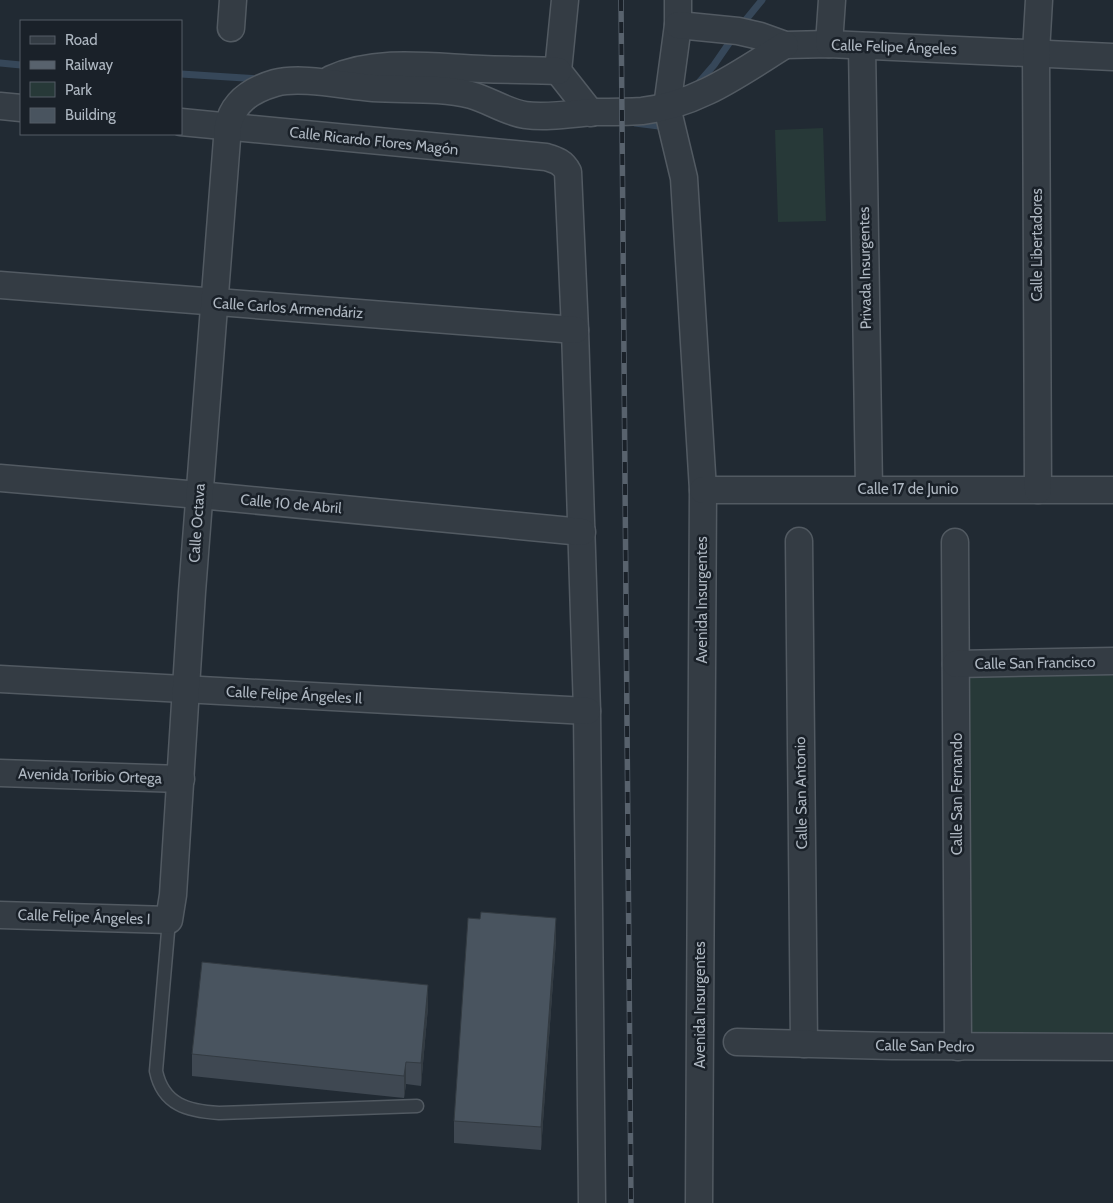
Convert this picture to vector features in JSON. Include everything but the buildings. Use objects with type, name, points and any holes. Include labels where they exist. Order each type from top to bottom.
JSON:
[{"type":"street","points":[[231,28],[233,0]]},
{"type":"street","points":[[565,0],[558,71],[591,112]]},
{"type":"street","points":[[830,44],[832,0]]},
{"type":"street","name":"Calle Libertadores","points":[[1038,490],[1036,52],[1039,0]]},
{"type":"street","name":"Calle Felipe Ángeles","points":[[678,13],[785,45],[830,44],[1113,57]]},
{"type":"street","name":"Avenida Insurgentes","points":[[678,13],[667,106],[684,178],[703,490],[699,1203]]},
{"type":"street","points":[[228,126],[230,115],[244,98],[263,88],[287,81],[454,92],[471,95],[524,115],[642,111],[692,99],[718,87],[785,45]]},
{"type":"street","name":"Privada Insurgentes","points":[[862,46],[869,489]]},
{"type":"street","points":[[321,83],[348,71],[420,65],[558,71]]},
{"type":"street","points":[[0,106],[20,108]]},
{"type":"street","name":"Calle Ricardo Flores Magón","points":[[182,122],[546,157],[560,162],[565,166],[570,180],[575,330]]},
{"type":"street","name":"Calle Octava","points":[[169,920],[173,895],[199,495],[228,126]]},
{"type":"street","name":"Calle Carlos Armendáriz","points":[[0,285],[575,330]]},
{"type":"street","points":[[575,330],[587,711],[592,1203]]},
{"type":"street","name":"Calle 10 de Abril","points":[[0,478],[582,532]]},
{"type":"street","name":"Calle 17 de Junio","points":[[703,490],[1113,490]]},
{"type":"street","name":"Calle San Antonio","points":[[799,541],[804,1044]]},
{"type":"street","name":"Calle San Fernando","points":[[955,542],[958,1046]]},
{"type":"street","name":"Calle San Francisco","points":[[956,664],[1113,661]]},
{"type":"street","name":"Calle Felipe Ángeles Il","points":[[0,679],[587,711]]},
{"type":"street","name":"Avenida Toribio Ortega","points":[[0,773],[181,779]]},
{"type":"street","name":"Calle Felipe Ángeles I","points":[[0,915],[169,920]]},
{"type":"street","name":"Calle San Pedro","points":[[737,1042],[1113,1047]]},
{"type":"lane","points":[[169,920],[156,1071],[164,1092],[184,1108],[219,1113],[418,1106]]},
{"type":"green space","points":[[823,128],[826,221],[778,222],[775,130]]},
{"type":"green space","points":[[1113,661],[1113,1047],[958,1047],[956,664]]},
{"type":"waterway","points":[[740,27],[762,0]]},
{"type":"waterway","points":[[695,87],[714,65],[734,36]]},
{"type":"waterway","points":[[0,63],[20,65]]},
{"type":"waterway","points":[[182,74],[259,79]]},
{"type":"waterway","points":[[635,123],[659,126],[664,120]]},
{"type":"railway","points":[[621,0],[631,1203]]}]
